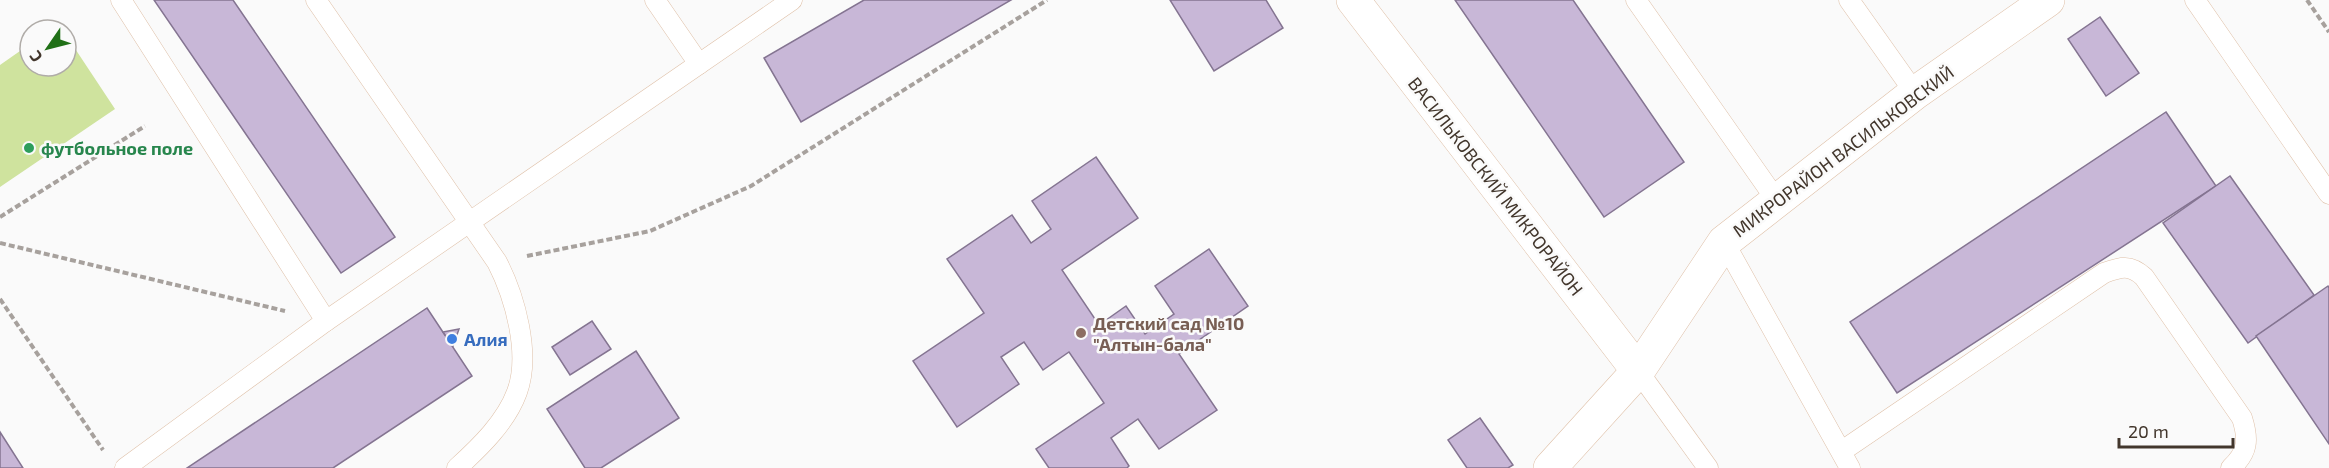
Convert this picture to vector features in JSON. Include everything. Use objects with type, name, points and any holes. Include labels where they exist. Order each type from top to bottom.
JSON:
[{"type":"street","name":"ВАСИЛЬКОВСКИЙ МИКРОРАЙОН","points":[[1353,0],[1638,371]]},
{"type":"street","name":"МИКРОРАЙОН ВАСИЛЬКОВСКИЙ","points":[[1550,468],[1638,371],[1724,242],[1915,93],[2048,0]]},
{"type":"lane","points":[[122,0],[326,321]]},
{"type":"lane","points":[[316,0],[497,262],[509,285],[516,310],[521,354],[518,390],[511,406],[492,432],[457,468]]},
{"type":"lane","points":[[655,0],[699,64]]},
{"type":"lane","points":[[117,463],[792,0]]},
{"type":"lane","points":[[1636,0],[1776,201]]},
{"type":"lane","points":[[1849,0],[1915,93]]},
{"type":"lane","points":[[2195,0],[2329,194]]},
{"type":"lane","points":[[1724,242],[1846,459],[2104,273],[2126,267],[2136,269],[2144,277],[2242,418],[2247,433],[2246,447],[2231,468]]},
{"type":"lane","points":[[1638,371],[1708,468]]},
{"type":"path","points":[[497,262],[650,231],[751,186],[1047,0]]},
{"type":"path","points":[[2307,0],[2329,32]]},
{"type":"path","points":[[0,217],[145,126]]},
{"type":"path","points":[[0,243],[326,321]]},
{"type":"path","points":[[0,298],[117,463]]},
{"type":"green space","name":"футбольное поле","points":[[18,52],[18,78],[78,78],[78,53],[115,109],[0,187],[0,65]]},
{"type":"building","points":[[154,0],[233,0],[395,237],[341,273]]},
{"type":"building","points":[[864,0],[1011,0],[801,122],[764,58]]},
{"type":"building","points":[[1170,0],[1266,0],[1283,28],[1214,71]]},
{"type":"building","points":[[1455,0],[1573,0],[1684,162],[1604,217]]},
{"type":"building","points":[[2100,17],[2139,73],[2106,96],[2068,39]]},
{"type":"building","points":[[2166,112],[2216,186],[1897,393],[1850,322]]},
{"type":"building","points":[[1096,157],[1138,218],[1062,270],[1099,325],[1126,306],[1145,334],[1174,314],[1155,286],[1209,249],[1248,306],[1179,354],[1217,410],[1159,449],[1138,419],[1111,438],[1129,466],[1127,468],[1049,468],[1036,449],[1104,403],[1069,352],[1043,370],[1024,342],[1001,357],[1019,384],[957,427],[913,361],[984,313],[947,259],[1012,215],[1031,243],[1051,229],[1032,201]]},
{"type":"building","points":[[2230,176],[2314,295],[2248,343],[2163,223]]},
{"type":"building","points":[[2328,286],[2329,288],[2329,444],[2256,336]]},
{"type":"building","points":[[427,308],[472,376],[333,468],[187,468]]},
{"type":"building","points":[[592,321],[611,349],[570,375],[552,347]]},
{"type":"building","name":"Алия","points":[[459,329],[453,346],[443,332]]},
{"type":"building","points":[[636,351],[679,418],[601,468],[585,468],[547,409]]},
{"type":"building","points":[[1480,418],[1513,465],[1508,468],[1467,468],[1448,440]]},
{"type":"building","points":[[0,432],[23,468],[0,468]]},
{"type":"place","name":"футбольное поле","points":[[29,148]]},
{"type":"place","name":"Детский сад №10 \"Алтын-бала\"","points":[[1081,333]]},
{"type":"place","name":"Алия","points":[[452,339]]}]
